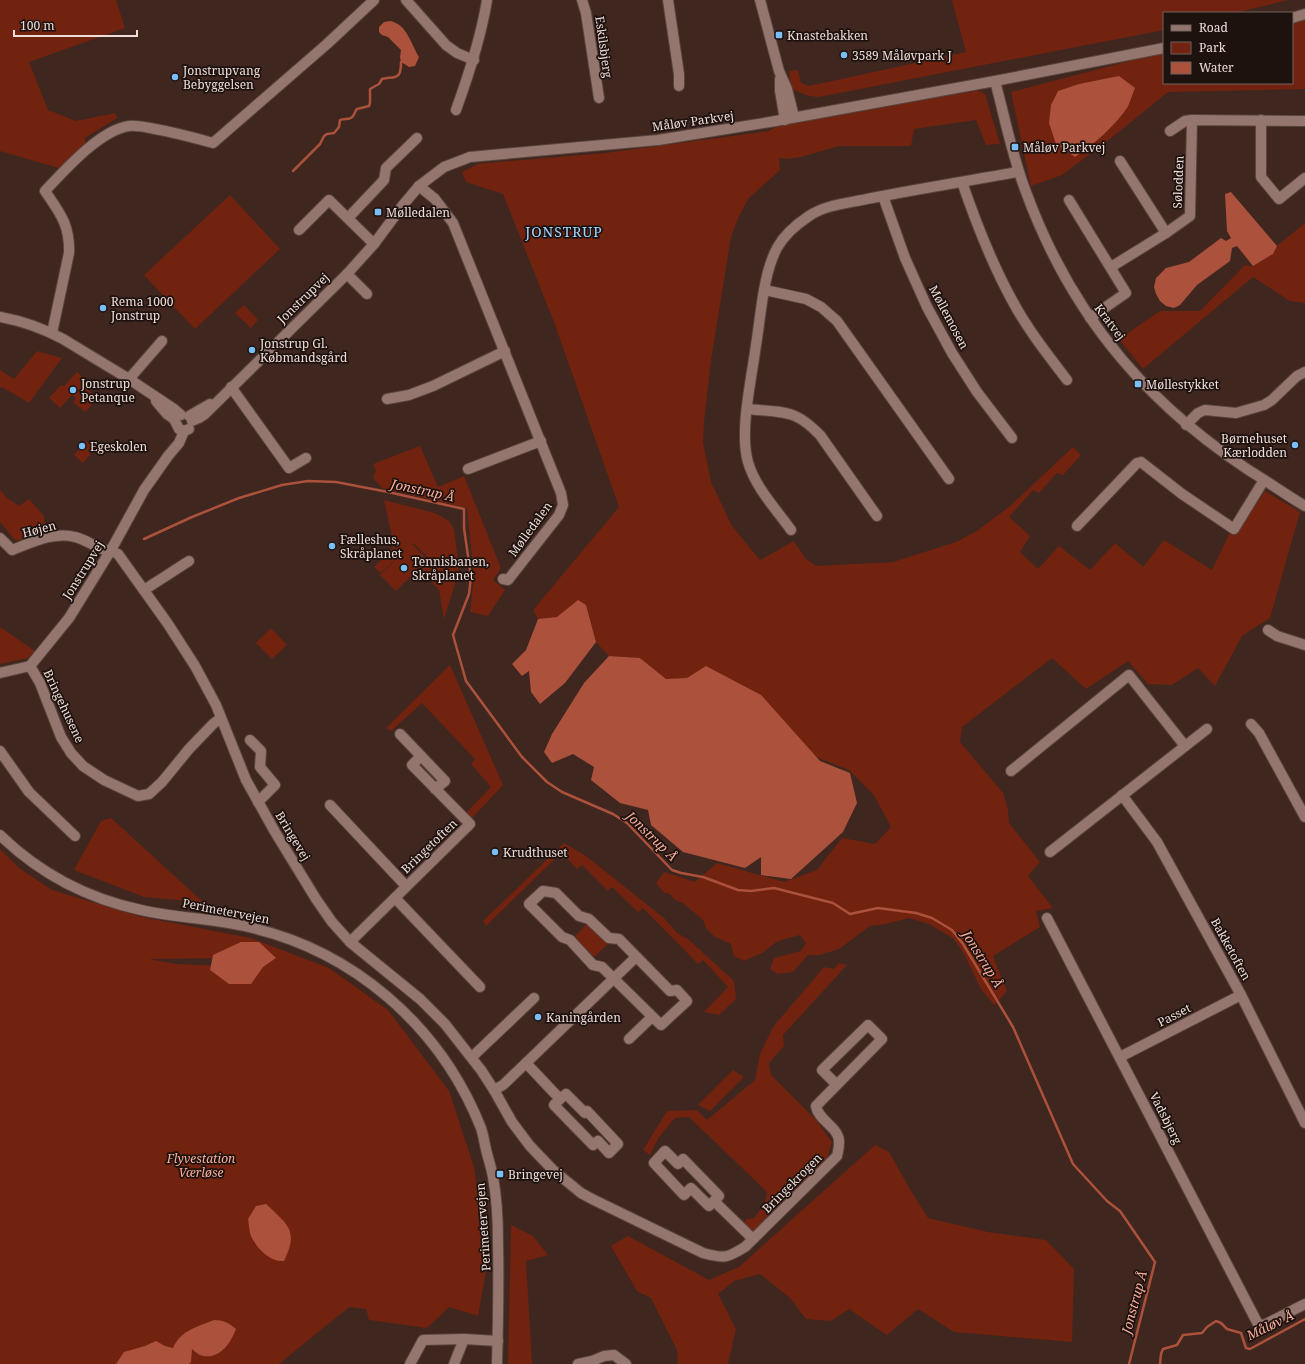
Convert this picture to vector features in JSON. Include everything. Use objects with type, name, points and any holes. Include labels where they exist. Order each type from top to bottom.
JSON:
[{"type":"street","points":[[52,333],[69,253],[69,241],[68,230],[62,216],[45,191],[97,141],[114,131],[129,126],[174,133],[213,143],[316,54],[374,0]]},
{"type":"street","points":[[406,0],[446,45],[457,53],[474,60]]},
{"type":"street","points":[[456,110],[474,60],[484,21],[487,0]]},
{"type":"street","name":"Eskilsbjerg","points":[[582,0],[586,14],[599,98]]},
{"type":"street","points":[[668,0],[679,70],[679,86]]},
{"type":"street","points":[[760,0],[779,71],[780,91],[790,118]]},
{"type":"street","points":[[1293,18],[1305,14]]},
{"type":"street","name":"Måløv Parkvej","points":[[419,186],[444,168],[470,157],[658,140],[995,81],[1163,48]]},
{"type":"street","name":"Kratvej","points":[[995,81],[1018,172],[1040,229],[1053,257],[1072,291],[1090,318],[1125,363],[1152,393],[1186,425],[1230,459],[1305,506]]},
{"type":"street","points":[[1170,131],[1185,121],[1192,120],[1305,121]]},
{"type":"street","name":"Sølodden","points":[[1111,267],[1166,233],[1190,216],[1192,120]]},
{"type":"street","points":[[1261,120],[1261,177],[1279,199],[1305,178]]},
{"type":"street","points":[[348,218],[384,180],[386,168],[417,138]]},
{"type":"street","name":"Sølodden","points":[[1120,161],[1166,233]]},
{"type":"street","points":[[791,530],[756,481],[748,461],[744,440],[747,408],[764,290],[769,265],[778,247],[791,230],[809,216],[828,207],[1018,172]]},
{"type":"street","points":[[962,182],[977,227],[1014,303],[1034,335],[1067,380]]},
{"type":"street","name":"Jonstrupvej","points":[[30,666],[69,618],[111,550],[144,490],[179,443],[184,422],[199,418],[205,414],[214,403],[347,274],[374,244],[419,186]]},
{"type":"street","name":"Mølledalen","points":[[419,186],[435,199],[453,223],[562,493],[563,505],[558,515],[508,580],[503,579]]},
{"type":"street","name":"Møllemosen","points":[[884,196],[905,258],[927,307],[952,353],[977,392],[1012,438]]},
{"type":"street","points":[[299,230],[329,200],[374,244]]},
{"type":"street","points":[[1069,200],[1126,293],[1090,318]]},
{"type":"street","points":[[347,274],[367,294]]},
{"type":"street","points":[[764,290],[806,299],[822,307],[837,322],[948,479]]},
{"type":"street","points":[[0,317],[28,324],[52,333],[129,379],[151,394],[159,405],[184,422]]},
{"type":"street","points":[[129,379],[162,342]]},
{"type":"street","points":[[387,399],[409,395],[433,386],[505,351]]},
{"type":"street","points":[[1186,425],[1198,413],[1205,410],[1236,413],[1264,405],[1272,400],[1297,376],[1305,372]]},
{"type":"street","points":[[231,387],[289,468],[306,458]]},
{"type":"street","points":[[747,408],[783,413],[797,417],[809,424],[820,435],[877,516]]},
{"type":"street","points":[[468,469],[541,440]]},
{"type":"street","points":[[1077,526],[1137,463],[1141,462],[1182,494],[1234,529],[1264,480]]},
{"type":"street","name":"Højen","points":[[0,538],[12,550],[47,538],[63,536],[75,537],[102,549],[111,550]]},
{"type":"street","name":"Bringevej","points":[[111,550],[118,554],[181,643],[195,666],[216,705],[246,780],[274,832],[332,922],[350,942],[420,999],[445,1024],[472,1057],[494,1090],[512,1122],[530,1146],[553,1170],[581,1193],[703,1253],[716,1257],[729,1257]]},
{"type":"street","points":[[144,590],[189,561]]},
{"type":"street","points":[[1268,630],[1277,636],[1305,645]]},
{"type":"street","points":[[0,673],[30,666]]},
{"type":"street","name":"Bringehusene","points":[[30,666],[40,683],[61,737],[71,753],[83,766],[104,780],[138,796],[150,794],[162,782],[189,749],[213,724],[221,718]]},
{"type":"street","points":[[1010,771],[1129,674],[1185,746]]},
{"type":"street","points":[[1251,724],[1259,733],[1305,817]]},
{"type":"street","points":[[1050,852],[1207,729]]},
{"type":"street","name":"Bringetoften","points":[[350,942],[470,824],[412,765],[421,756],[400,734]]},
{"type":"street","points":[[250,740],[261,751],[260,767],[275,785],[258,802]]},
{"type":"street","points":[[0,751],[29,792],[75,836]]},
{"type":"street","name":"Bakketoften","points":[[1122,796],[1157,842],[1241,995],[1305,1123]]},
{"type":"street","name":"Bringetoften","points":[[330,806],[406,886]]},
{"type":"street","name":"Perimetervejen","points":[[0,835],[37,867],[57,880],[80,891],[110,902],[142,911],[244,926],[278,935],[306,946],[354,971],[392,1000],[434,1046],[453,1073],[482,1130],[493,1177],[498,1215],[497,1364]]},
{"type":"street","points":[[543,891],[556,893],[579,916],[589,919],[609,938],[619,939],[670,991],[677,990],[687,1001],[661,1026],[614,979],[602,967],[593,965],[570,940],[562,937],[529,904],[543,891]]},
{"type":"street","points":[[395,898],[480,986]]},
{"type":"street","name":"Vadsbjerg","points":[[1047,918],[1258,1324],[1264,1325],[1305,1304]]},
{"type":"street","points":[[494,1090],[503,1085],[636,956]]},
{"type":"street","name":"Passet","points":[[1120,1058],[1241,995]]},
{"type":"street","points":[[472,1057],[534,998]]},
{"type":"street","points":[[630,1039],[652,1017]]},
{"type":"street","name":"Bringekrogen","points":[[729,1257],[745,1247],[837,1156],[840,1142],[833,1128],[818,1112],[816,1106],[882,1039],[868,1025],[822,1070],[836,1084]]},
{"type":"street","points":[[526,1063],[560,1099]]},
{"type":"street","points":[[566,1094],[585,1113],[587,1111],[618,1144],[610,1153],[598,1141],[593,1145],[554,1105],[560,1099],[566,1094]]},
{"type":"street","points":[[665,1151],[678,1164],[683,1159],[719,1196],[714,1201],[709,1206],[691,1188],[684,1195],[654,1163],[665,1151]]},
{"type":"street","points":[[714,1201],[753,1239]]},
{"type":"street","points":[[410,1364],[423,1340],[464,1339],[498,1341]]},
{"type":"street","points":[[454,1364],[464,1339]]},
{"type":"street","points":[[578,1364],[592,1361],[604,1356],[614,1355],[626,1364]]},
{"type":"green space","points":[[0,0],[116,0],[125,28],[29,62],[48,110],[76,121],[115,113],[117,118],[85,138],[85,144],[62,169],[0,151]]},
{"type":"green space","points":[[952,0],[1288,0],[1239,12],[1163,12],[1163,30],[819,97],[798,92],[791,88],[789,71],[798,70],[801,83],[809,86],[966,52]]},
{"type":"green space","points":[[1305,20],[1305,89],[1168,92],[1110,139],[1062,175],[1031,186],[1011,92],[1163,52],[1163,84],[1293,84],[1293,23]]},
{"type":"green space","points":[[974,89],[985,94],[1000,144],[986,145],[976,120],[914,129],[911,146],[839,146],[801,157],[786,159],[779,158],[780,170],[749,198],[739,216],[731,237],[711,360],[703,443],[711,482],[732,526],[760,560],[794,541],[805,558],[816,566],[893,562],[956,542],[977,531],[1010,506],[1073,447],[1081,455],[1063,475],[1057,473],[1039,493],[1033,490],[1009,517],[1030,536],[1020,552],[1038,569],[1059,546],[1090,570],[1115,543],[1143,567],[1164,540],[1212,570],[1230,532],[1236,535],[1265,491],[1300,512],[1270,618],[1242,636],[1215,686],[1198,668],[1172,685],[1148,684],[1128,661],[1086,689],[1052,658],[962,727],[960,742],[1003,793],[1008,809],[1009,823],[1040,862],[1028,876],[1053,908],[1036,911],[1040,927],[993,956],[1007,991],[994,1005],[981,989],[964,954],[954,939],[929,924],[909,918],[886,924],[870,926],[839,949],[820,955],[808,955],[793,972],[777,974],[770,969],[774,958],[801,951],[806,943],[800,935],[778,941],[762,953],[744,961],[734,956],[731,944],[715,937],[706,928],[703,920],[683,903],[675,900],[670,894],[664,893],[656,883],[664,872],[695,882],[717,863],[784,882],[817,870],[842,838],[875,844],[891,827],[874,795],[849,770],[804,752],[676,679],[666,679],[640,658],[609,656],[596,642],[586,605],[557,617],[538,619],[533,610],[619,507],[554,322],[503,194],[466,182],[462,172],[478,164],[605,153],[769,131],[775,127],[967,92],[971,93]]},
{"type":"green space","points":[[230,195],[280,249],[195,329],[144,275]]},
{"type":"green space","points":[[1305,223],[1305,303],[1290,301],[1253,277],[1143,369],[1119,339],[1160,311],[1200,311],[1245,265],[1252,266],[1273,254],[1277,246]]},
{"type":"green space","points":[[244,305],[258,320],[251,328],[235,313]]},
{"type":"green space","points":[[37,351],[62,358],[29,403],[2,387],[0,388],[0,370],[14,379]]},
{"type":"green space","name":"Jonstrup Petanque","points":[[77,372],[89,383],[85,387],[98,398],[85,412],[73,402],[76,398],[72,395],[60,408],[49,398],[61,385],[64,386]]},
{"type":"green space","points":[[86,441],[95,449],[83,463],[74,455]]},
{"type":"green space","points":[[420,446],[438,487],[464,476],[501,568],[493,580],[505,590],[488,616],[470,612],[474,577],[467,508],[382,488],[373,478],[376,470],[373,464]]},
{"type":"green space","points":[[0,490],[7,498],[19,506],[29,499],[44,516],[45,530],[24,540],[15,540],[0,522]]},
{"type":"green space","points":[[384,500],[435,513],[449,521],[454,529],[459,568],[444,619],[439,590],[421,570],[430,559],[413,543],[412,544],[428,560],[396,591],[380,575],[406,550],[381,573],[374,567],[394,546]]},
{"type":"green space","points":[[0,627],[35,651],[28,658],[0,664]]},
{"type":"green space","points":[[271,628],[287,645],[272,659],[256,643]]},
{"type":"green space","points":[[450,665],[503,785],[471,819],[465,814],[491,787],[471,764],[475,759],[422,703],[391,731],[386,728]]},
{"type":"green space","points":[[111,818],[203,902],[144,897],[74,870],[101,821]]},
{"type":"green space","points":[[564,843],[586,856],[664,918],[677,933],[688,939],[734,981],[736,999],[719,1015],[704,1012],[728,987],[703,960],[698,964],[643,908],[638,912],[612,887],[608,891],[582,865],[577,869],[565,856],[559,855],[486,926],[483,921]]},
{"type":"green space","name":"Flyvestation Værløse","points":[[0,849],[19,868],[52,890],[142,917],[251,938],[329,968],[388,1010],[449,1091],[474,1167],[487,1266],[478,1316],[449,1307],[427,1328],[369,1320],[366,1309],[349,1307],[279,1364],[0,1364]],"holes":[[[238,958],[247,967],[176,964],[149,959]]]},
{"type":"green space","points":[[589,922],[609,943],[594,957],[574,937]]},
{"type":"green space","points":[[839,963],[847,965],[783,1035],[784,1046],[769,1063],[771,1075],[816,1120],[832,1142],[827,1158],[752,1232],[741,1226],[747,1219],[754,1218],[765,1203],[767,1192],[689,1117],[675,1118],[659,1137],[650,1155],[643,1150],[667,1111],[697,1110],[707,1120],[755,1080],[760,1054],[773,1027],[824,967],[834,969]]},
{"type":"green space","points":[[733,1070],[744,1077],[710,1111],[698,1105]]},
{"type":"green space","points":[[875,1145],[889,1152],[928,1218],[988,1232],[1046,1240],[1074,1269],[1072,1342],[954,1332],[918,1309],[887,1335],[849,1309],[831,1321],[806,1319],[790,1298],[760,1274],[734,1281],[718,1294],[736,1329],[728,1364],[678,1364],[677,1350],[651,1298],[637,1291],[611,1246],[628,1236],[709,1280],[739,1267]]},
{"type":"green space","points":[[511,1225],[533,1236],[548,1255],[526,1261],[532,1364],[508,1364]]},
{"type":"water","points":[[390,21],[401,26],[408,35],[419,57],[415,66],[409,67],[401,62],[401,50],[388,37],[379,32],[379,27],[384,22]]},
{"type":"water","points":[[1119,76],[1135,88],[1127,108],[1116,122],[1096,141],[1075,157],[1056,144],[1049,123],[1051,105],[1058,91],[1079,84]]},
{"type":"water","points":[[1231,192],[1277,246],[1273,254],[1253,266],[1237,246],[1232,248],[1230,261],[1197,285],[1180,305],[1174,308],[1166,306],[1160,301],[1156,294],[1154,287],[1156,278],[1166,268],[1189,262],[1221,238],[1226,241],[1231,238],[1227,231],[1225,194]]},
{"type":"water","points":[[578,600],[586,605],[596,642],[565,683],[540,704],[531,692],[529,671],[522,676],[512,664],[526,650],[538,619],[557,617]]},
{"type":"water","points":[[609,656],[640,658],[666,679],[687,678],[706,666],[761,695],[820,761],[850,773],[857,803],[843,832],[791,879],[761,875],[761,857],[745,868],[683,852],[651,825],[648,810],[620,803],[591,780],[594,767],[573,754],[552,763],[544,752],[552,734],[584,683]]},
{"type":"water","points":[[241,942],[259,942],[276,958],[263,967],[251,984],[229,984],[210,970],[213,955]]},
{"type":"water","points":[[266,1204],[285,1223],[291,1235],[291,1242],[284,1261],[279,1261],[265,1254],[250,1234],[248,1219],[256,1206]]},
{"type":"water","points":[[214,1320],[226,1322],[236,1329],[228,1344],[215,1355],[203,1356],[192,1349],[191,1362],[189,1364],[116,1364],[124,1352],[156,1341],[173,1348],[180,1337],[185,1333]]},
{"type":"waterway","points":[[293,171],[320,144],[324,136],[334,133],[339,127],[340,120],[351,118],[357,109],[369,106],[370,89],[379,84],[382,79],[398,75],[401,68],[401,62]]},
{"type":"waterway","name":"Jonstrup Å","points":[[144,539],[239,498],[282,485],[308,481],[336,482],[464,509],[464,528],[471,577],[469,594],[453,635],[466,681],[522,757],[547,782],[562,792],[613,814],[627,823],[672,870],[703,877],[738,890],[751,891],[774,888],[833,903],[850,914],[878,908],[916,913],[932,918],[952,930],[963,944],[1013,1027],[1073,1164],[1107,1201],[1120,1211],[1155,1262],[1129,1364]]},
{"type":"waterway","name":"Måløv Å","points":[[1160,1364],[1163,1349],[1177,1345],[1183,1335],[1202,1333],[1207,1327],[1216,1321],[1221,1323],[1227,1329],[1241,1333],[1246,1348],[1250,1349],[1305,1319]]},
{"type":"place","name":"Knastebakken","points":[[779,35]]},
{"type":"place","name":"3589 Måløvpark J","points":[[844,55]]},
{"type":"place","name":"Jonstrupvang Bebyggelsen","points":[[175,77]]},
{"type":"place","name":"Måløv Parkvej","points":[[1015,147]]},
{"type":"place","name":"Mølledalen","points":[[378,212]]},
{"type":"place","name":"Rema 1000 Jonstrup","points":[[103,308]]},
{"type":"place","name":"Jonstrup Gl. Købmandsgård","points":[[252,350]]},
{"type":"place","name":"Møllestykket","points":[[1138,384]]},
{"type":"place","name":"Jonstrup Petanque","points":[[73,390]]},
{"type":"place","name":"Børnehuset Kærlodden","points":[[1295,445]]},
{"type":"place","name":"Egeskolen","points":[[82,446]]},
{"type":"place","name":"Fælleshus, Skråplanet","points":[[332,546]]},
{"type":"place","name":"Tennisbanen, Skråplanet","points":[[404,568]]},
{"type":"place","name":"Krudthuset","points":[[495,852]]},
{"type":"place","name":"Kaningården","points":[[538,1017]]},
{"type":"place","name":"Bringevej","points":[[500,1174]]},
{"type":"district","name":"JONSTRUP","points":[[564,231]]}]
